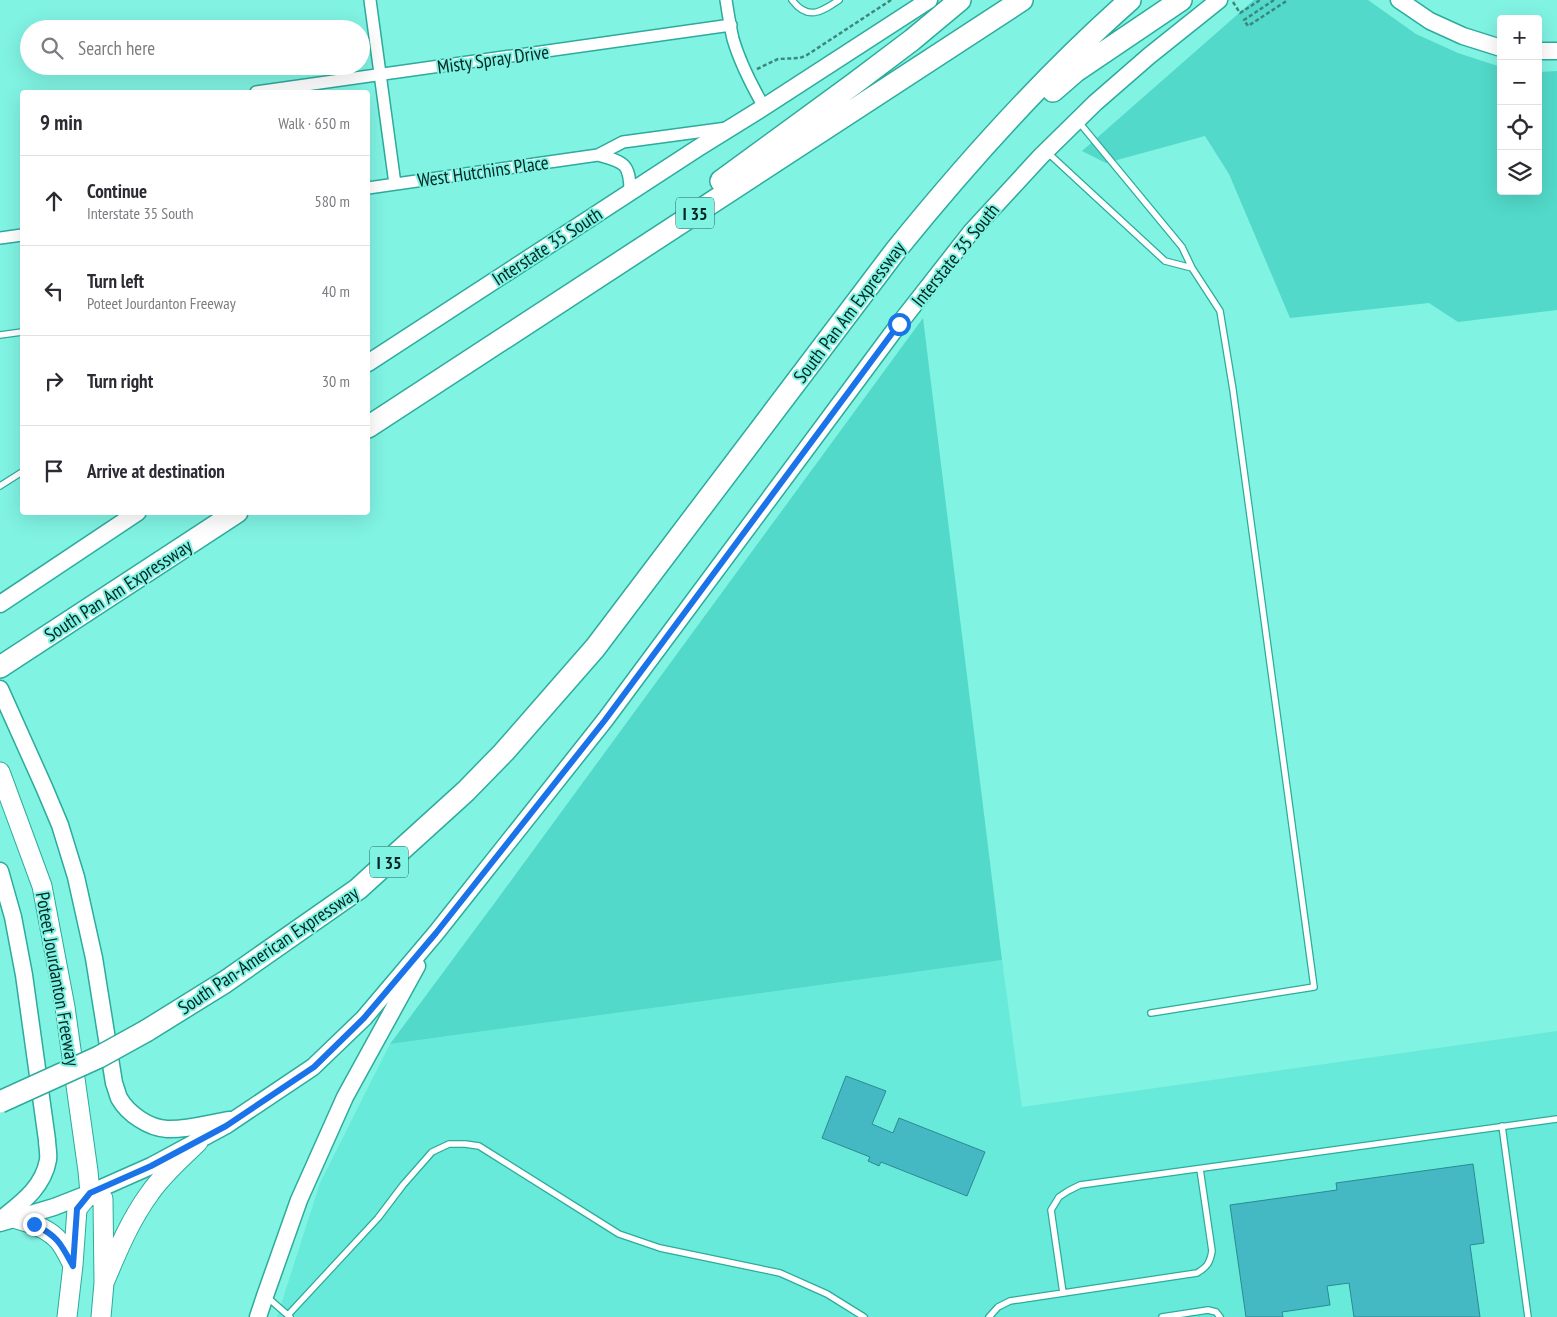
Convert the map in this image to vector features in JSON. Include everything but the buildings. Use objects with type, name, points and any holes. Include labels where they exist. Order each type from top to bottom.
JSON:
[{"type":"highway","points":[[654,240],[729,175],[862,78],[960,0]]},
{"type":"highway","name":"I 35","points":[[370,426],[1022,0]]},
{"type":"highway","name":"South Pan Am Expressway","points":[[595,648],[896,250],[980,149],[1037,88],[1130,0]]},
{"type":"highway","points":[[964,168],[1076,71],[1181,0]]},
{"type":"highway","name":"South Pan Am Expressway","points":[[0,667],[231,515]]},
{"type":"highway","name":"South Pan-American Expressway","points":[[0,1102],[99,1057],[146,1031],[225,982],[358,889],[466,791],[504,752],[595,648]]},
{"type":"main road","name":"Interstate 35 South","points":[[6,1221],[54,1207],[90,1193],[151,1166],[198,1142],[238,1119],[314,1067],[364,1018],[436,933],[611,712],[971,232],[1095,103],[1149,56],[1219,0]]},
{"type":"main road","points":[[1399,0],[1430,21],[1464,36],[1497,47]]},
{"type":"main road","name":"Interstate 35 South","points":[[370,362],[730,127],[764,108],[923,2]]},
{"type":"main road","points":[[1542,51],[1557,51]]},
{"type":"main road","points":[[1,605],[131,515]]},
{"type":"main road","points":[[0,689],[60,825],[76,877],[94,958],[114,1083],[120,1098],[130,1112],[146,1122],[167,1129],[238,1119]]},
{"type":"main road","name":"Poteet Jourdanton Freeway","points":[[0,772],[42,886],[66,1007],[90,1193]]},
{"type":"main road","points":[[0,871],[24,975],[48,1159],[42,1181],[6,1221]]},
{"type":"main road","points":[[258,1317],[299,1200],[345,1097],[436,933]]},
{"type":"main road","points":[[104,1284],[136,1214],[151,1192],[198,1142]]},
{"type":"main road","points":[[67,1317],[77,1209],[90,1193],[103,1199],[104,1284],[101,1317]]},
{"type":"main road","points":[[6,1221],[34,1224],[50,1233],[59,1240],[73,1266]]},
{"type":"street","points":[[370,0],[395,184]]},
{"type":"street","points":[[726,0],[730,25],[739,55],[764,108]]},
{"type":"street","name":"Misty Spray Drive","points":[[271,90],[730,25]]},
{"type":"street","name":"West Hutchins Place","points":[[370,188],[598,155],[623,142],[730,127]]},
{"type":"street","name":"West Hutchins Place","points":[[598,155],[619,160],[627,168],[630,177],[630,192]]},
{"type":"street","points":[[0,238],[20,235]]},
{"type":"lane","points":[[792,0],[799,9],[813,13],[822,11],[839,0]]},
{"type":"lane","points":[[1078,120],[1182,247],[1192,268],[1220,311],[1233,390],[1314,987],[1151,1013]]},
{"type":"lane","points":[[1046,152],[1166,261],[1192,268]]},
{"type":"lane","points":[[0,335],[20,332]]},
{"type":"lane","points":[[0,486],[20,473]]},
{"type":"lane","points":[[1063,1292],[1052,1210],[1059,1197],[1080,1186],[1557,1119]]},
{"type":"lane","points":[[1502,1126],[1528,1317]]},
{"type":"lane","points":[[265,1296],[289,1316],[378,1218],[403,1185],[432,1152],[449,1144],[465,1144],[479,1146],[619,1234],[660,1248],[780,1273],[827,1294],[864,1317]]},
{"type":"lane","points":[[988,1317],[998,1307],[1010,1301],[1197,1273],[1206,1268],[1211,1261],[1212,1251],[1200,1169]]},
{"type":"lane","points":[[1162,1317],[1208,1310],[1216,1312],[1220,1317]]},
{"type":"path","points":[[755,70],[778,60],[800,58],[807,55],[891,0]]},
{"type":"path","points":[[1232,0],[1240,13],[1260,0]]},
{"type":"path","points":[[1274,0],[1244,20],[1248,26],[1288,0]]},
{"type":"shaded area","points":[[1254,0],[1368,0],[1416,34],[1458,53],[1497,66],[1497,195],[1542,195],[1542,72],[1557,71],[1557,310],[1458,322],[1429,303],[1290,318],[1229,174],[1205,136],[1106,163],[1082,151]]},
{"type":"shaded area","points":[[923,318],[1002,960],[390,1044],[499,897]]},
{"type":"shaded area","points":[[1002,960],[1022,1107],[1557,1031],[1557,1317],[277,1317],[320,1183],[390,1044]]},
{"type":"route","points":[[34,1224],[59,1240],[73,1266],[77,1209],[90,1193],[151,1166],[226,1126],[314,1067],[364,1018],[436,933],[605,720],[899,324]]}]
